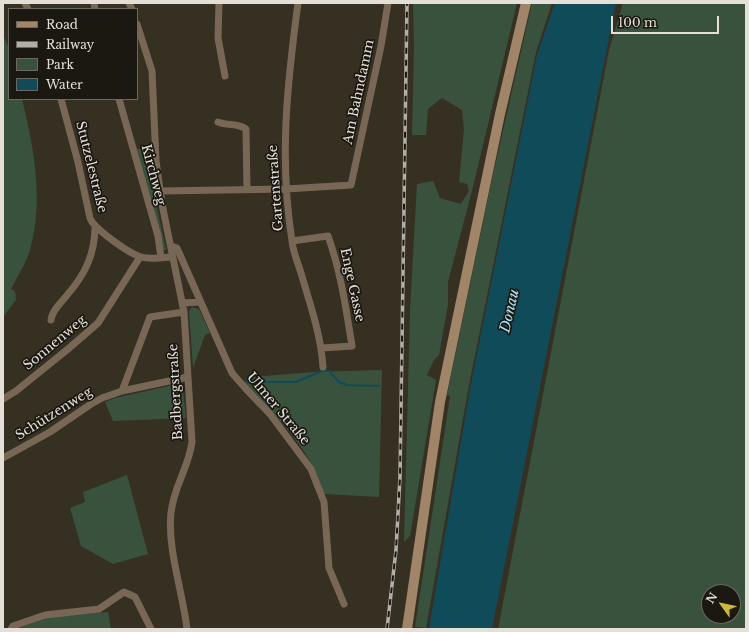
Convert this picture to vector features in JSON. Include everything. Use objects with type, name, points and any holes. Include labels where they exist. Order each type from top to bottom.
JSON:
[{"type":"street","points":[[218,3],[218,34],[225,76]]},
{"type":"street","name":"Gartenstraße","points":[[298,3],[290,57],[284,126],[286,189],[292,242],[322,348],[324,367]]},
{"type":"street","name":"Am Bahndamm","points":[[286,189],[351,185],[381,46],[388,3]]},
{"type":"street","points":[[407,629],[440,399],[500,114],[526,3]]},
{"type":"street","name":"Ulmer Straße","points":[[138,27],[152,71],[154,140],[161,192],[171,246],[177,248],[227,363],[235,377],[270,414],[311,468],[324,502],[329,568],[344,604]]},
{"type":"street","name":"Stutzelestraße","points":[[61,100],[76,154],[90,218],[95,226],[140,257]]},
{"type":"street","name":"Kirchweg","points":[[120,100],[158,236],[160,258]]},
{"type":"street","points":[[218,122],[227,125],[241,126],[246,129],[247,189]]},
{"type":"street","points":[[161,192],[286,189]]},
{"type":"street","points":[[51,320],[52,314],[72,290],[90,262],[95,226]]},
{"type":"street","name":"Enge Gasse","points":[[292,242],[328,236],[334,253],[343,286],[352,346],[322,348]]},
{"type":"street","name":"Badbergstraße","points":[[171,246],[184,312],[192,439],[191,450],[173,498],[170,528],[187,629]]},
{"type":"street","points":[[140,257],[172,257]]},
{"type":"street","name":"Sonnenweg","points":[[3,399],[16,391],[68,350],[98,322],[140,257]]},
{"type":"street","points":[[183,303],[200,302]]},
{"type":"street","points":[[122,392],[150,317],[184,312]]},
{"type":"street","name":"Schützenweg","points":[[3,458],[50,432],[91,404],[111,394],[188,377]]},
{"type":"street","points":[[11,629],[13,626],[45,615],[99,609],[124,592],[135,596],[151,629]]},
{"type":"green space","points":[[413,3],[517,3],[473,187],[448,282],[448,305],[439,355],[434,360],[427,375],[436,380],[410,536],[404,542],[410,310],[417,184],[433,181],[440,198],[461,204],[469,191],[467,184],[459,182],[464,129],[462,110],[442,98],[428,109],[426,135],[412,135],[414,45]]},
{"type":"green space","points":[[532,3],[552,3],[536,52],[469,385],[426,628],[415,627],[450,396],[447,395],[492,179]]},
{"type":"green space","points":[[623,3],[746,3],[746,629],[498,629],[609,50]]},
{"type":"green space","points":[[3,35],[8,46],[8,100],[22,100],[36,174],[37,193],[34,231],[30,250],[11,289],[15,291],[16,300],[3,317]]},
{"type":"green space","points":[[149,148],[152,186],[165,250],[162,250],[160,236],[137,149]]},
{"type":"green space","points":[[192,307],[199,309],[210,333],[205,335],[193,368],[189,311]]},
{"type":"green space","points":[[382,370],[379,497],[324,494],[314,468],[300,445],[272,412],[243,383],[252,377],[313,372]]},
{"type":"green space","points":[[178,384],[183,389],[186,418],[113,421],[105,402],[115,398]]},
{"type":"green space","points":[[127,475],[148,554],[113,564],[81,546],[70,508],[85,502],[83,492]]},
{"type":"green space","points":[[108,612],[111,629],[17,629],[46,617]]},
{"type":"water","name":"Donau","points":[[555,3],[616,3],[492,629],[429,629],[470,389],[537,55]]},
{"type":"waterway","points":[[247,382],[296,382],[322,371],[329,371],[339,382],[347,385],[379,386]]},
{"type":"railway","points":[[387,629],[396,550],[400,477],[407,3]]}]
